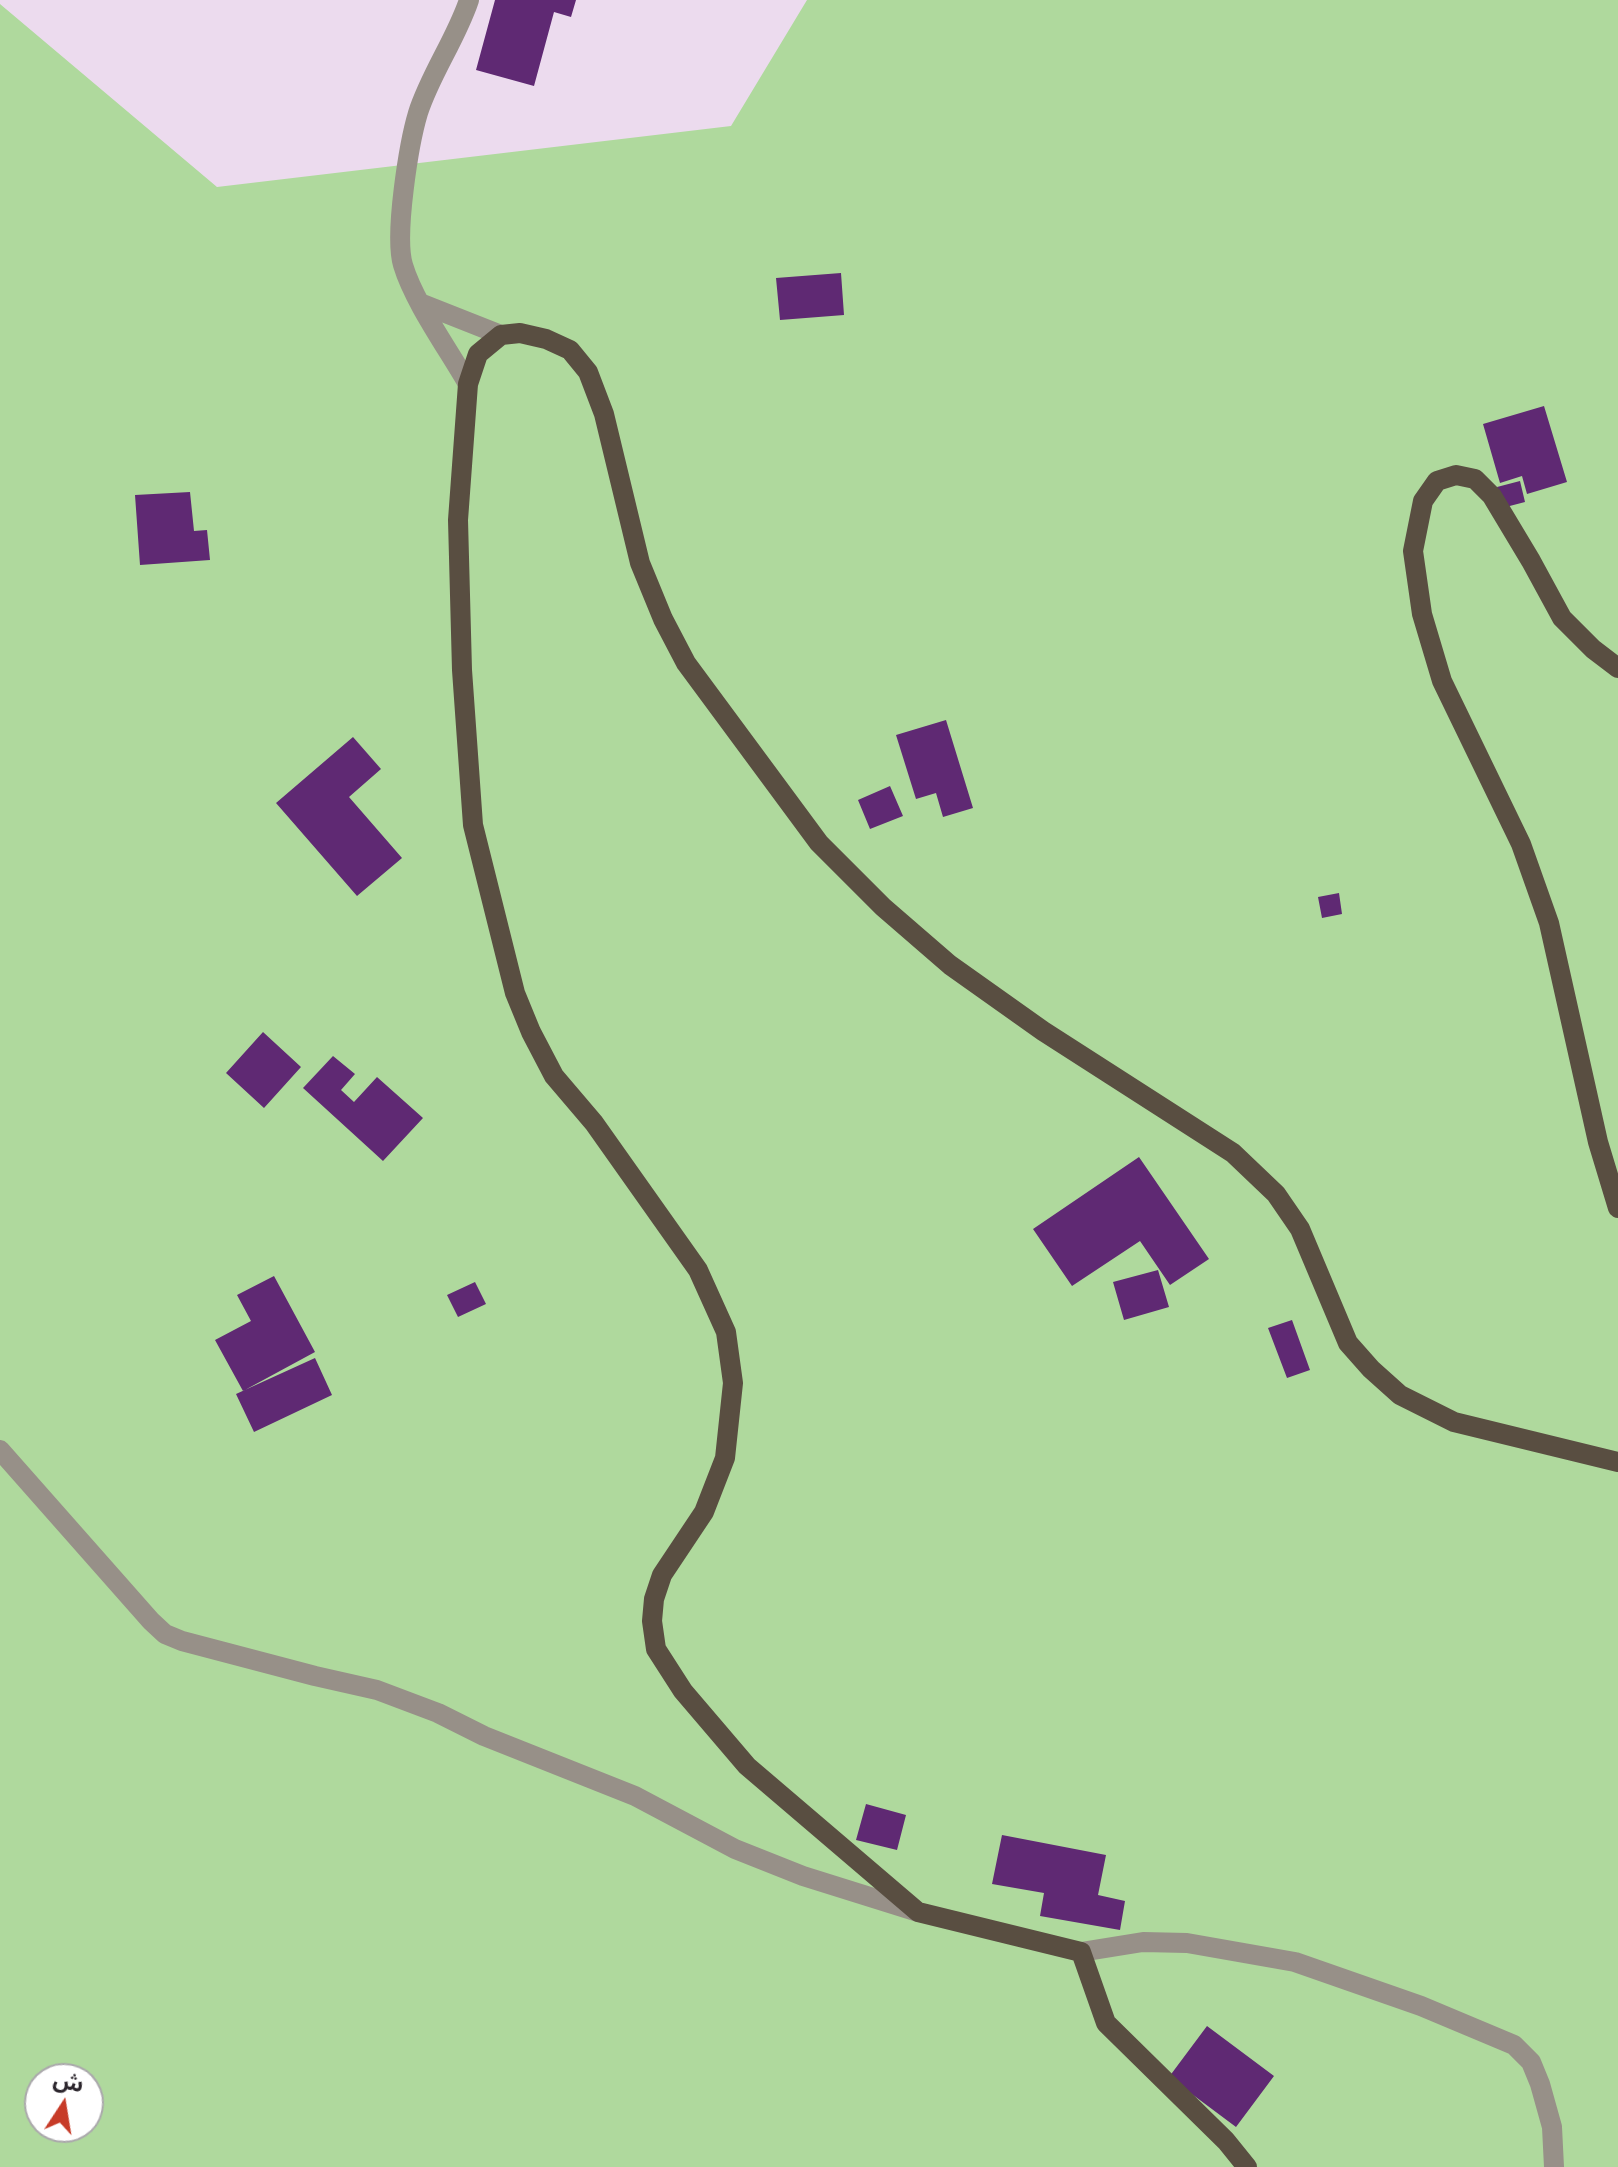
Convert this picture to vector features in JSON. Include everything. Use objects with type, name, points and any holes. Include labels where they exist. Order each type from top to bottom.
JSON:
[{"type":"main road","points":[[1247,2167],[1226,2141],[1106,2023],[1081,1952],[918,1912],[747,1766],[683,1691],[656,1649],[652,1621],[654,1599],[662,1575],[704,1512],[725,1458],[733,1383],[726,1332],[698,1270],[594,1123],[554,1076],[515,993],[473,825],[462,670],[458,520],[468,384],[478,354],[501,335],[520,333],[546,339],[570,350],[588,372],[604,414],[640,563],[663,619],[686,663],[819,843],[872,897],[950,965],[1043,1031],[1233,1153],[1276,1194],[1300,1229],[1348,1343],[1400,1395],[1454,1422],[1618,1462]]},
{"type":"main road","points":[[1618,668],[1593,649],[1562,618],[1492,496],[1475,479],[1456,475],[1437,481],[1423,501],[1413,551],[1422,614],[1442,681],[1521,844],[1549,923],[1598,1142],[1618,1208]]},
{"type":"street","points":[[468,384],[420,303],[402,264],[400,211],[418,112],[469,0]]},
{"type":"street","points":[[420,303],[501,335]]},
{"type":"street","points":[[0,1450],[165,1634],[221,1652],[377,1690],[635,1796],[735,1849],[803,1876],[918,1912]]},
{"type":"street","points":[[1081,1952],[1143,1942],[1187,1943],[1295,1962],[1421,2006],[1514,2045],[1531,2062],[1540,2084],[1552,2127],[1554,2167]]},
{"type":"green space","points":[[807,0],[1618,0],[1618,2167],[0,2167],[0,4],[217,187],[731,126]]},
{"type":"building","points":[[495,0],[576,0],[571,17],[554,12],[534,86],[476,70]]},
{"type":"building","points":[[841,273],[844,315],[780,320],[776,278]]},
{"type":"building","points":[[1544,406],[1567,482],[1527,494],[1522,476],[1500,483],[1483,424]]},
{"type":"building","points":[[1520,481],[1525,502],[1502,508],[1497,487]]},
{"type":"building","points":[[190,492],[194,531],[207,530],[210,560],[140,565],[135,495]]},
{"type":"building","points":[[946,720],[973,808],[943,817],[936,793],[916,799],[896,735]]},
{"type":"building","points":[[353,737],[381,769],[349,797],[402,858],[357,896],[276,803]]},
{"type":"building","points":[[890,786],[903,816],[870,829],[858,800]]},
{"type":"building","points":[[1339,893],[1342,914],[1322,918],[1318,897]]},
{"type":"building","points":[[263,1032],[301,1067],[264,1108],[226,1073]]},
{"type":"building","points":[[333,1056],[355,1074],[341,1090],[354,1102],[377,1077],[423,1118],[383,1161],[303,1088]]},
{"type":"building","points":[[1139,1157],[1209,1259],[1170,1285],[1140,1241],[1072,1286],[1033,1229]]},
{"type":"building","points":[[1158,1270],[1169,1307],[1124,1320],[1113,1282]]},
{"type":"building","points":[[274,1276],[315,1352],[243,1391],[215,1340],[251,1321],[237,1295]]},
{"type":"building","points":[[475,1282],[486,1304],[458,1317],[447,1295]]},
{"type":"building","points":[[1292,1320],[1310,1370],[1287,1378],[1268,1328]]},
{"type":"building","points":[[315,1358],[332,1395],[254,1432],[236,1394]]},
{"type":"building","points":[[866,1804],[906,1815],[897,1850],[856,1840]]},
{"type":"building","points":[[1002,1835],[1106,1855],[1098,1895],[1125,1901],[1120,1930],[1040,1916],[1044,1893],[992,1884]]},
{"type":"building","points":[[1207,2026],[1274,2076],[1236,2127],[1169,2077]]}]
